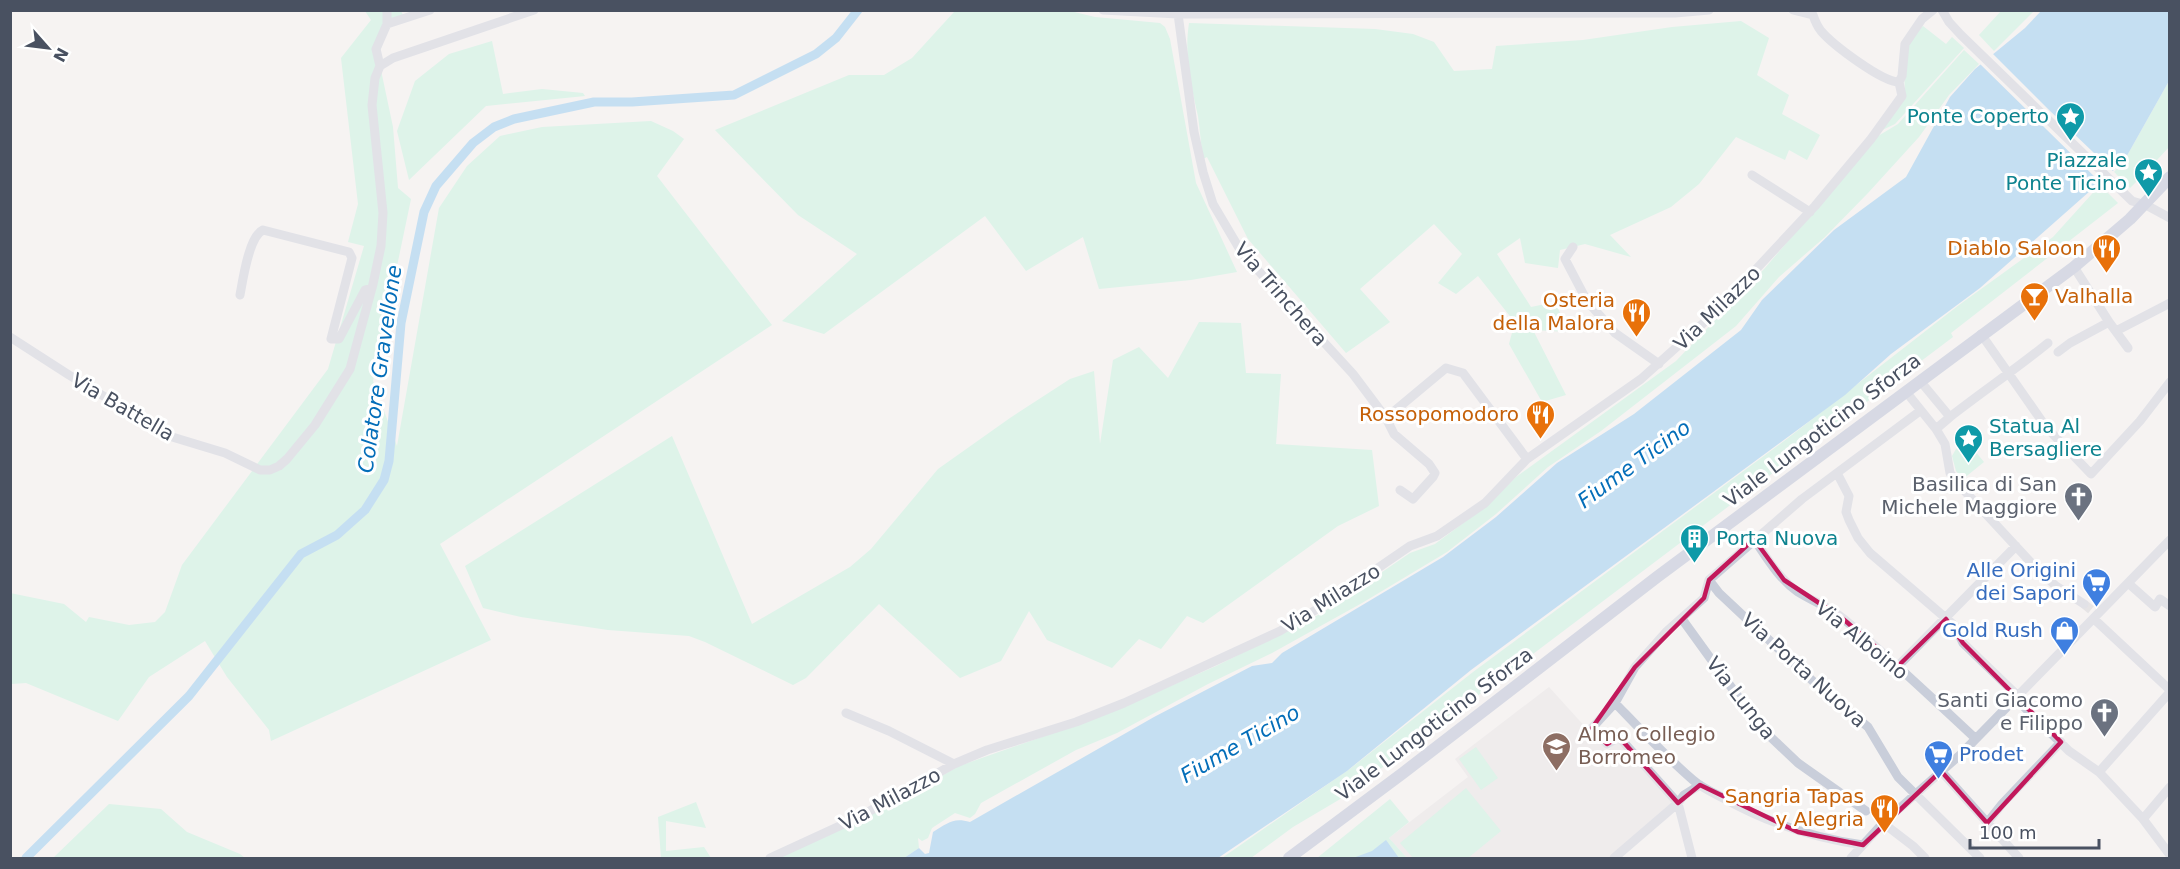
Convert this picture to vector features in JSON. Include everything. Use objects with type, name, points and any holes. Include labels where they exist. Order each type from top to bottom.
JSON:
[{"type":"main road","name":"Viale Lungoticino Sforza","points":[[1289,858],[1412,767],[1657,577],[2074,267],[2146,205],[2169,177]]},
{"type":"street","points":[[387,10],[387,24],[417,12],[430,10]]},
{"type":"street","points":[[380,66],[393,58],[534,10]]},
{"type":"street","points":[[1103,10],[1178,14],[1675,13],[1709,10]]},
{"type":"street","points":[[1793,10],[1816,13],[1816,24],[1822,32],[1846,53],[1893,82],[1899,82],[1902,76],[1905,44],[1922,19],[1933,10]]},
{"type":"street","points":[[1942,10],[1956,29],[2132,201],[2146,205],[2169,218]]},
{"type":"street","points":[[1951,13],[1956,29]]},
{"type":"street","name":"Via Trinchera","points":[[1178,14],[1194,132],[1213,204],[1242,253],[1353,374],[1386,418],[1394,434],[1429,464],[1435,473],[1413,499],[1400,490]]},
{"type":"street","name":"Via Battella","points":[[10,337],[169,436],[225,453],[260,470],[270,470],[287,459],[315,425],[350,369],[372,288],[381,246],[383,213],[372,105],[375,78],[380,66],[376,49],[387,24]]},
{"type":"street","name":"Via Milazzo","points":[[770,858],[859,817],[954,764],[987,750],[1076,722],[1124,703],[1302,619],[1410,546],[1437,536],[1485,503],[1527,459],[1659,364],[1719,309],[1810,212],[1871,139],[1902,96],[1899,82]]},
{"type":"street","points":[[1752,175],[1810,212]]},
{"type":"street","points":[[240,295],[252,243],[257,232],[263,230],[349,252],[352,258],[331,339],[339,339],[365,290],[372,288]]},
{"type":"street","points":[[1573,247],[1565,259],[1587,301],[1615,333],[1659,364]]},
{"type":"street","points":[[2074,267],[2128,348]]},
{"type":"street","points":[[2116,331],[2169,303]]},
{"type":"street","points":[[2058,352],[2109,322]]},
{"type":"street","points":[[1981,334],[2046,427],[2091,474],[2140,421],[2168,386]]},
{"type":"street","points":[[1936,429],[1986,389],[2011,374],[2048,343]]},
{"type":"street","points":[[1386,418],[1446,368],[1452,369],[1463,373],[1527,459]]},
{"type":"street","points":[[1921,382],[1950,417]]},
{"type":"street","points":[[1907,393],[1945,444],[1950,473],[1960,486],[2044,576],[2084,604]]},
{"type":"street","points":[[1692,858],[1678,803],[1619,737],[1607,744],[1592,728],[1615,703],[1635,668],[1667,631],[1704,598],[1709,580],[1802,499],[1920,411]]},
{"type":"street","points":[[1837,473],[1849,496],[1846,512],[1858,538],[1870,553],[1955,626],[1963,644],[2061,742],[2099,772],[2143,819],[2169,855]]},
{"type":"street","name":"Via Alboino","points":[[1754,539],[1784,580],[1842,618],[1898,666],[1975,738]]},
{"type":"street","points":[[1851,858],[1883,823],[1961,754],[2169,540]]},
{"type":"street","points":[[1898,666],[2016,546]]},
{"type":"street","name":"Via Porta Nuova","points":[[1709,580],[1719,593],[1808,677],[1868,726],[1889,764],[1914,794],[1980,858]]},
{"type":"street","points":[[2128,583],[2155,607],[2160,599],[2169,606]]},
{"type":"street","points":[[2096,616],[2169,691],[2099,772]]},
{"type":"street","name":"Via Lunga","points":[[1682,619],[1760,727],[1798,763],[1866,811]]},
{"type":"street","points":[[1615,703],[1665,754],[1700,785],[1740,807],[1798,832],[1863,845]]},
{"type":"street","points":[[846,714],[889,731],[954,764]]},
{"type":"street","points":[[1987,823],[2061,742]]},
{"type":"street","points":[[1941,771],[2019,858]]},
{"type":"street","points":[[1614,858],[1678,803],[1684,795],[1700,785]]},
{"type":"street","points":[[2143,819],[2169,787]]},
{"type":"street","points":[[1883,823],[1925,858]]},
{"type":"highlighted area","points":[[1754,539],[1784,580],[1842,618],[1898,666],[1946,619],[1963,643],[2061,742],[1987,823],[1941,771],[1863,845],[1798,832],[1700,785],[1678,803],[1619,737],[1607,744],[1592,728],[1635,667],[1704,598],[1709,580]]},
{"type":"shaded area","name":"Almo Collegio Borromeo","points":[[1549,687],[1607,751],[1618,741],[1675,803],[1610,858],[1407,858],[1389,838],[1468,777],[1455,759]]},
{"type":"green space","points":[[1066,10],[1095,17],[1160,23],[1165,27],[1170,39],[1196,183],[1237,272],[1191,280],[1099,289],[1083,237],[1026,271],[985,216],[824,334],[782,321],[857,254],[798,215],[715,130],[849,75],[884,75],[912,58],[954,12],[933,11]]},
{"type":"green space","points":[[365,11],[401,11],[403,15],[391,19],[380,51],[382,75],[393,127],[398,188],[411,199],[373,381],[397,446],[439,208],[467,166],[500,136],[542,127],[651,121],[673,131],[684,139],[657,176],[772,325],[440,544],[491,640],[271,741],[269,730],[227,677],[205,641],[149,677],[118,721],[26,683],[11,684],[10,593],[64,604],[86,622],[89,617],[129,625],[155,622],[165,612],[182,565],[328,369],[364,246],[348,242],[358,204],[341,58],[371,20]]},
{"type":"green space","points":[[2001,11],[2034,11],[1994,51],[1979,35]]},
{"type":"green space","points":[[1741,21],[1769,38],[1757,75],[1789,95],[1782,114],[1820,135],[1807,160],[1789,150],[1785,160],[1736,137],[1699,184],[1671,207],[1610,235],[1631,257],[1585,244],[1560,250],[1558,268],[1525,263],[1520,238],[1497,254],[1531,307],[1555,302],[1569,332],[1533,330],[1566,395],[1542,402],[1509,344],[1513,329],[1517,325],[1478,276],[1456,294],[1438,283],[1462,254],[1434,224],[1360,289],[1390,322],[1346,353],[1248,239],[1207,157],[1203,159],[1188,58],[1189,23],[1375,29],[1413,34],[1434,42],[1454,71],[1492,69],[1496,46],[1583,40],[1672,27]]},
{"type":"green space","points":[[1923,26],[1946,44],[1952,37],[1964,48],[1895,124],[1878,132],[1905,91],[1907,44],[1915,32]]},
{"type":"green space","points":[[492,41],[503,94],[542,89],[583,93],[585,96],[486,106],[409,180],[397,131],[415,81],[449,54]]},
{"type":"green space","points":[[1964,50],[1979,64],[1949,95],[1919,137],[1825,237],[1779,277],[1736,326],[1601,431],[1548,467],[1496,514],[1447,552],[1272,653],[1208,684],[1117,733],[1076,750],[981,803],[970,818],[955,813],[932,828],[928,838],[922,841],[918,838],[919,848],[904,858],[766,858],[900,800],[959,766],[1102,716],[1216,666],[1322,613],[1410,553],[1435,544],[1485,507],[1516,477],[1676,361],[1765,268],[1878,136],[1898,124]]},
{"type":"green space","points":[[2169,81],[2169,147],[2146,172],[2140,163],[2133,168],[2140,178],[2130,188],[2114,172],[2124,161]]},
{"type":"green space","points":[[2100,185],[2118,203],[1951,333],[1953,337],[1342,798],[1293,827],[1251,858],[1222,858],[1351,768],[1473,672],[1788,438],[1959,305],[2053,237]]},
{"type":"green space","points":[[1199,322],[1241,323],[1246,373],[1281,374],[1276,444],[1372,450],[1379,506],[1338,526],[1203,623],[1187,616],[1161,649],[1139,639],[1112,668],[1047,640],[1029,611],[1001,661],[960,678],[879,604],[806,678],[793,685],[689,636],[608,630],[521,617],[483,608],[465,566],[672,436],[752,624],[850,567],[871,549],[938,469],[1070,379],[1094,371],[1100,444],[1113,360],[1139,347],[1168,378]]},
{"type":"green space","points":[[1965,445],[1975,451],[1984,462],[1963,479],[1956,471],[1952,456],[1956,449]]},
{"type":"green space","points":[[1476,747],[1498,778],[1481,790],[1459,759]]},
{"type":"green space","points":[[1466,788],[1501,831],[1468,858],[1413,858],[1400,843]]},
{"type":"green space","points":[[1390,799],[1409,822],[1389,838],[1407,858],[1317,858]]},
{"type":"green space","points":[[696,802],[706,828],[666,821],[666,851],[704,847],[711,858],[661,858],[658,817]]},
{"type":"green space","points":[[109,804],[161,809],[187,832],[245,858],[53,858]]},
{"type":"water","name":"Fiume Ticino","points":[[2041,11],[2169,11],[2169,81],[2124,161],[1980,288],[1891,354],[1845,395],[1471,670],[1347,771],[1218,858],[904,858],[919,848],[925,854],[929,853],[933,832],[947,824],[959,820],[970,822],[1154,717],[1252,666],[1272,663],[1282,653],[1443,557],[1496,517],[1557,463],[1634,414],[1741,330],[1762,300],[1834,230],[1906,177],[1950,97],[1975,69],[2025,28]]},
{"type":"water","points":[[1386,840],[1399,858],[1353,858],[1372,851]]},
{"type":"pier","name":"Ponte Coperto","points":[[1991,52],[2116,174],[2103,185],[1978,62]]},
{"type":"waterway","name":"Colatore Gravellone","points":[[26,858],[189,696],[301,554],[337,535],[365,510],[384,480],[389,461],[401,323],[424,212],[436,186],[473,143],[494,127],[514,119],[594,102],[632,102],[734,95],[816,54],[836,38],[858,10]]},
{"type":"tunnel","points":[[2084,604],[2095,613]]},
{"type":"place","name":"Ponte Coperto","points":[[2070,142]]},
{"type":"place","name":"Piazzale Ponte Ticino","points":[[2148,198]]},
{"type":"place","name":"Diablo Saloon","points":[[2106,274]]},
{"type":"place","name":"Valhalla","points":[[2034,322]]},
{"type":"place","name":"Osteria della Malora","points":[[1636,338]]},
{"type":"place","name":"Rossopomodoro","points":[[1540,440]]},
{"type":"place","name":"Statua Al Bersagliere","points":[[1968,464]]},
{"type":"place","name":"Basilica di San Michele Maggiore","points":[[2078,522]]},
{"type":"place","name":"Porta Nuova","points":[[1695,564]]},
{"type":"place","name":"Alle Origini dei Sapori","points":[[2097,608]]},
{"type":"place","name":"Gold Rush","points":[[2064,656]]},
{"type":"place","name":"Santi Giacomo e Filippo","points":[[2104,738]]},
{"type":"place","name":"Almo Collegio Borromeo","points":[[1557,772]]},
{"type":"place","name":"Prodet","points":[[1938,780]]},
{"type":"place","name":"Sangria Tapas y Alegria","points":[[1885,834]]}]
